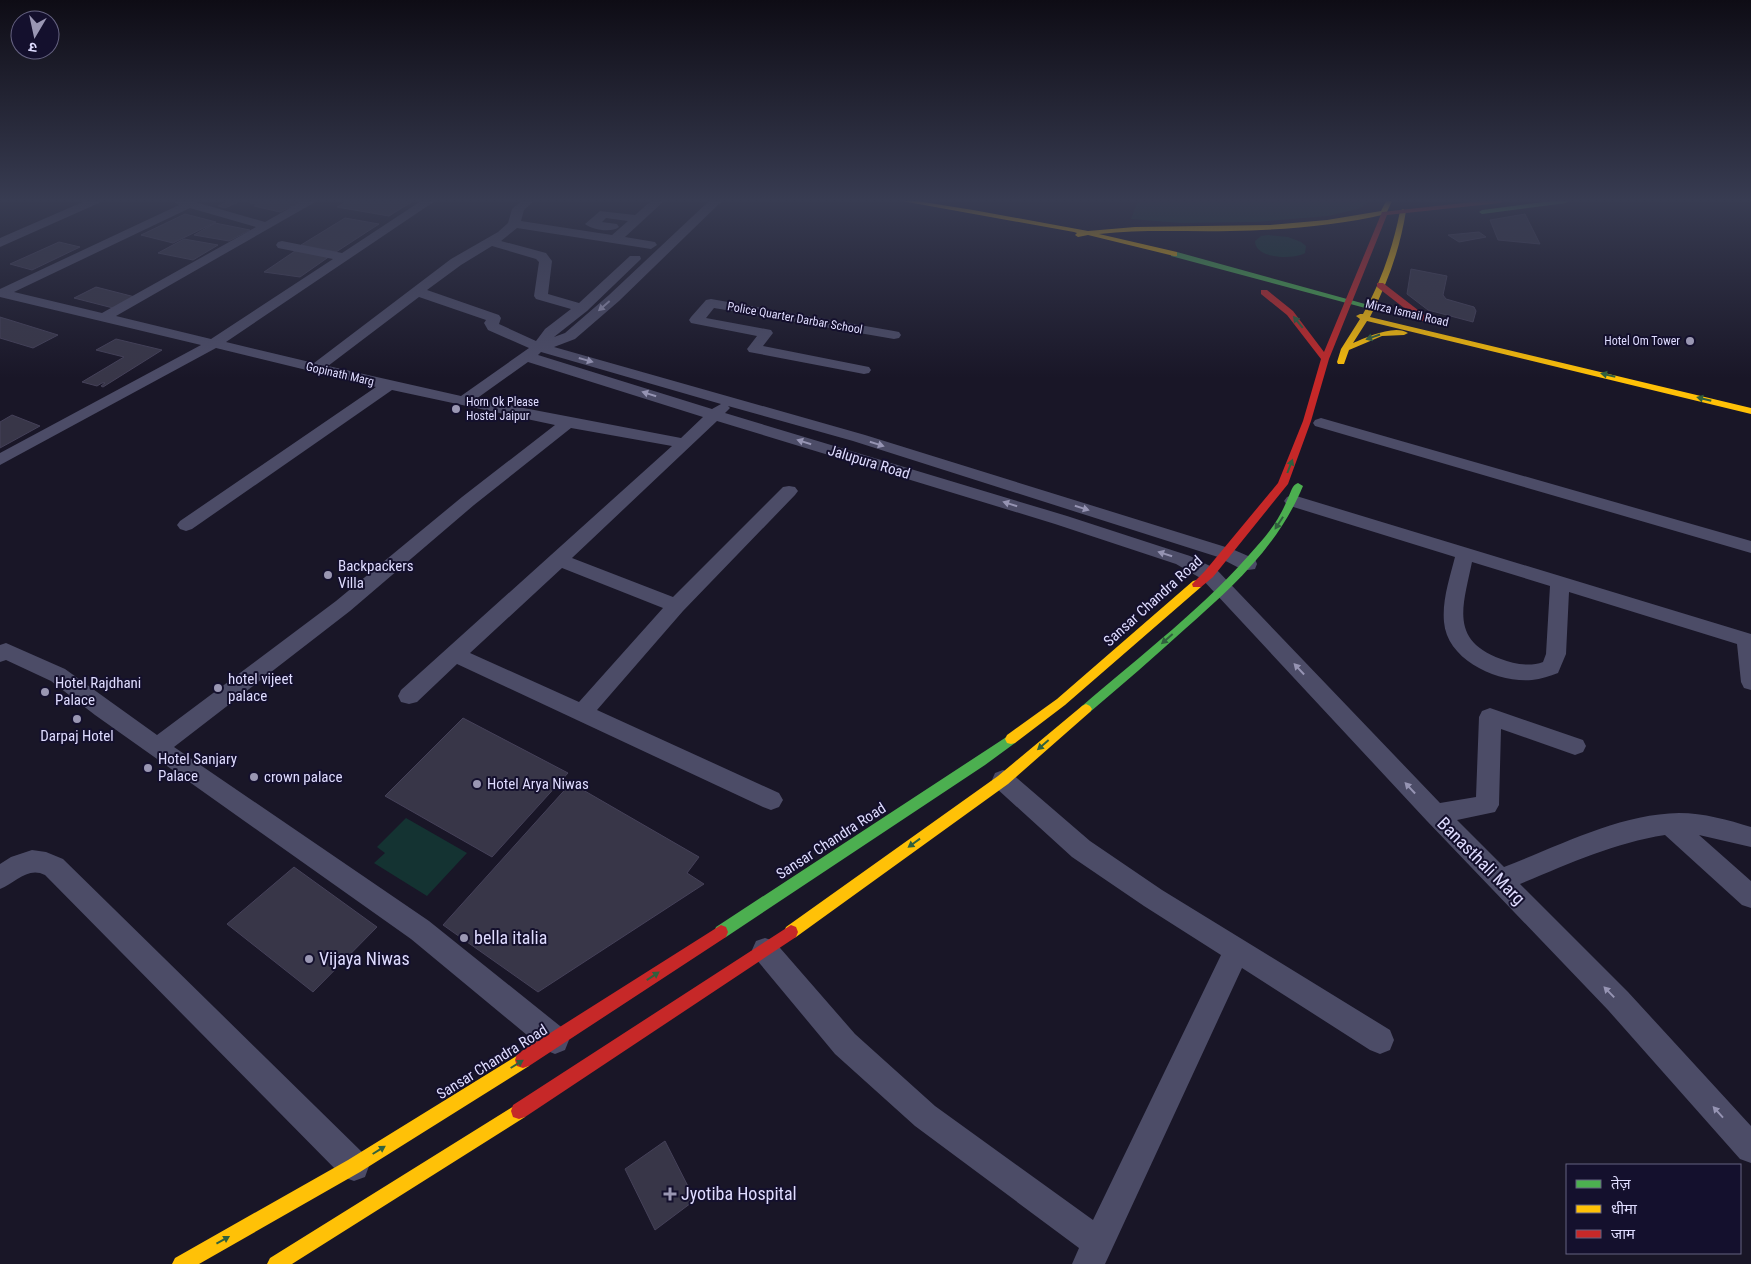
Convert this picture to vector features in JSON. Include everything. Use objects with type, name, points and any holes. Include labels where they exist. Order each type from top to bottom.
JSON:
[{"type":"main road","name":"Mirza Ismail Road","points":[[1153,260],[1180,268]]},
{"type":"main road","name":"Mirza Ismail Road","points":[[1194,260],[1376,308]]},
{"type":"main road","name":"Sansar Chandra Road","points":[[276,1264],[520,1110],[765,950],[1003,780],[1217,582],[1225,553],[1275,497],[1283,484],[1307,421],[1339,311],[1348,301],[1365,260]]},
{"type":"main road","points":[[1336,375],[1345,349],[1365,318],[1376,308],[1380,285],[1390,260]]},
{"type":"main road","points":[[1347,275],[1361,269]]},
{"type":"main road","points":[[1272,281],[1317,280]]},
{"type":"main road","name":"Mirza Ismail Road","points":[[1380,285],[1428,320],[1398,313]]},
{"type":"main road","points":[[1290,299],[1259,290],[1290,312],[1325,360]]},
{"type":"main road","name":"Mirza Ismail Road","points":[[1339,311],[1455,339],[1657,382],[1751,411]]},
{"type":"main road","points":[[1345,349],[1373,336],[1394,331],[1455,339]]},
{"type":"main road","name":"Sansar Chandra Road","points":[[181,1264],[354,1166],[555,1040],[981,761],[1217,582],[1248,564],[1259,552],[1293,500],[1302,475]]},
{"type":"street","points":[[1,293],[71,260]]},
{"type":"street","points":[[105,317],[205,260]]},
{"type":"street","points":[[0,460],[213,344],[340,260]]},
{"type":"street","points":[[316,368],[460,260]]},
{"type":"street","points":[[545,260],[541,296],[582,308]]},
{"type":"street","points":[[464,401],[532,351],[550,332],[582,308],[635,260]]},
{"type":"street","points":[[532,351],[570,336],[654,260]]},
{"type":"street","points":[[416,291],[494,318],[491,323],[493,327],[532,351]]},
{"type":"street","name":"Gopinath Marg","points":[[1,293],[390,385],[569,422],[684,443]]},
{"type":"street","name":"Police Quarter Darbar School","points":[[864,370],[754,349],[766,333],[696,320],[711,303],[894,335]]},
{"type":"street","name":"Jalupura Road","points":[[532,351],[859,438],[1225,553],[1248,564]]},
{"type":"street","name":"Jalupura Road","points":[[532,351],[714,415],[1070,523],[1183,560],[1217,582]]},
{"type":"street","points":[[186,525],[390,385]]},
{"type":"street","points":[[409,696],[729,402]]},
{"type":"street","points":[[158,747],[343,606],[468,501],[569,422]]},
{"type":"street","points":[[1321,422],[1751,547]]},
{"type":"street","points":[[582,712],[676,606],[788,491]]},
{"type":"street","points":[[1293,500],[1749,640],[1751,682]]},
{"type":"street","points":[[1465,553],[1454,609],[1453,627],[1458,642],[1472,654],[1496,666],[1520,672],[1539,673],[1551,667],[1556,654],[1560,582]]},
{"type":"street","points":[[559,560],[676,606]]},
{"type":"street","name":"Banasthali Marg","points":[[1217,582],[1435,814],[1618,1001],[1751,1148]]},
{"type":"street","points":[[0,654],[6,650],[58,675],[420,930],[555,1040]]},
{"type":"street","points":[[454,654],[771,800]]},
{"type":"street","points":[[1435,814],[1487,805],[1490,717],[1575,746]]},
{"type":"street","points":[[1003,780],[1081,849],[1153,898],[1380,1040]]},
{"type":"street","points":[[1670,824],[1751,897]]},
{"type":"street","points":[[1501,880],[1625,831],[1670,824],[1716,827],[1751,837]]},
{"type":"street","points":[[0,878],[14,868],[33,860],[43,860],[54,866],[354,1166]]},
{"type":"street","points":[[765,950],[845,1044],[925,1116],[1092,1253],[1237,950]]},
{"type":"green space","points":[[406,818],[467,853],[427,896],[374,863],[385,853],[377,847]]},
{"type":"building","points":[[19,260],[53,260],[32,270],[10,264]]},
{"type":"building","points":[[282,260],[324,260],[300,277],[264,272]]},
{"type":"building","points":[[1411,269],[1447,276],[1443,295],[1446,299],[1474,307],[1476,311],[1473,322],[1428,310],[1407,294]]},
{"type":"building","points":[[96,287],[135,297],[113,308],[74,298]]},
{"type":"building","points":[[0,317],[58,335],[33,348],[0,338]]},
{"type":"building","points":[[116,339],[162,350],[103,387],[101,386],[105,383],[97,386],[82,382],[124,357],[96,350]]},
{"type":"building","points":[[12,415],[40,426],[0,448],[0,422]]},
{"type":"building","name":"Hotel Arya Niwas","points":[[463,718],[568,773],[492,857],[385,796]]},
{"type":"building","points":[[571,783],[699,857],[687,873],[704,884],[538,992],[443,925]]},
{"type":"building","name":"Vijaya Niwas","points":[[294,867],[377,927],[313,992],[227,924]]},
{"type":"building","points":[[665,1141],[695,1200],[655,1230],[625,1169]]},
{"type":"traffic: fast","points":[[1196,260],[1372,307]]},
{"type":"traffic: fast","points":[[1086,709],[1211,600],[1246,566],[1277,528],[1298,486]]},
{"type":"traffic: fast","points":[[721,932],[981,761],[1011,739]]},
{"type":"traffic: slow","points":[[1360,316],[1365,318],[1384,279],[1390,260]]},
{"type":"traffic: slow","points":[[1341,362],[1345,349],[1365,318]]},
{"type":"traffic: slow","points":[[1365,318],[1751,411]]},
{"type":"traffic: slow","points":[[1345,349],[1381,334],[1404,333]]},
{"type":"traffic: slow","points":[[1011,739],[1061,702],[1197,584]]},
{"type":"traffic: slow","points":[[791,932],[1003,780],[1086,709]]},
{"type":"traffic: slow","points":[[181,1264],[354,1166],[523,1060]]},
{"type":"traffic: slow","points":[[276,1264],[519,1111]]},
{"type":"traffic: jam","points":[[1343,313],[1365,260]]},
{"type":"traffic: jam","points":[[1380,285],[1424,319]]},
{"type":"traffic: jam","points":[[1264,292],[1290,313],[1325,359]]},
{"type":"traffic: jam","points":[[1197,584],[1209,574],[1283,484],[1307,421],[1325,359],[1343,313]]},
{"type":"traffic: jam","points":[[523,1060],[721,932]]},
{"type":"traffic: jam","points":[[519,1111],[791,932]]},
{"type":"place","name":"Hotel Om Tower","points":[[1690,341]]},
{"type":"place","name":"Horn Ok Please Hostel Jaipur","points":[[456,409]]},
{"type":"place","name":"Backpackers Villa","points":[[328,575]]},
{"type":"place","name":"hotel vijeet palace","points":[[218,688]]},
{"type":"place","name":"Hotel Rajdhani Palace","points":[[45,692]]},
{"type":"place","name":"Darpaj Hotel","points":[[77,719]]},
{"type":"place","name":"Hotel Sanjary Palace","points":[[148,768]]},
{"type":"place","name":"crown palace","points":[[254,777]]},
{"type":"place","name":"Hotel Arya Niwas","points":[[477,784]]},
{"type":"place","name":"bella italia","points":[[464,938]]},
{"type":"place","name":"Vijaya Niwas","points":[[309,959]]},
{"type":"place","name":"Jyotiba Hospital","points":[[670,1194]]}]
